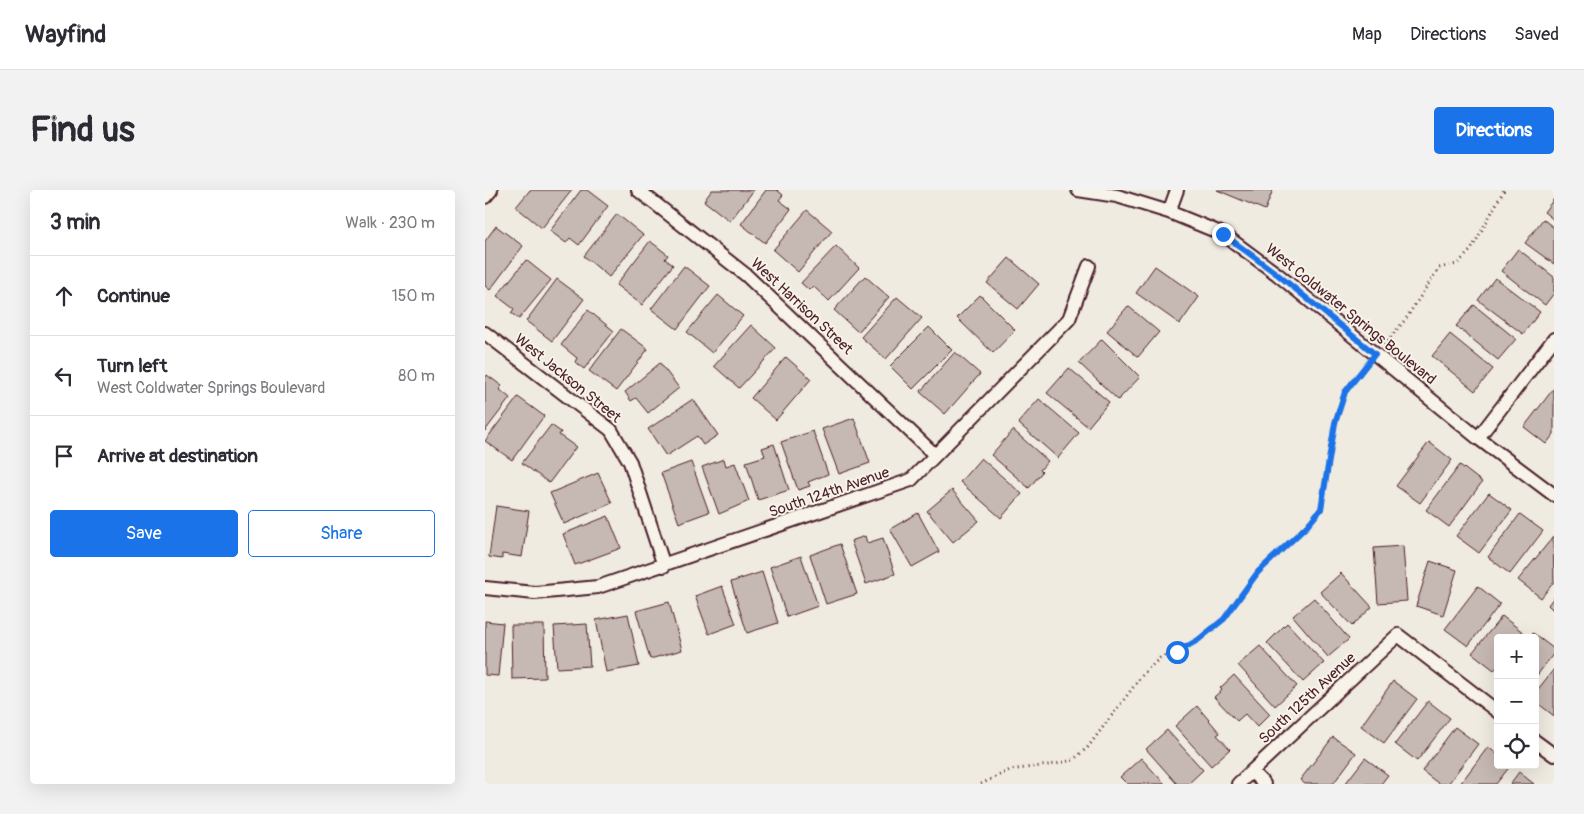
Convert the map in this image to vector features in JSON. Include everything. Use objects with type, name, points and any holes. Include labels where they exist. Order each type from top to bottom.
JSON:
[{"type":"street","points":[[485,197],[491,190]]},
{"type":"street","name":"West Harrison Street","points":[[638,190],[746,275],[935,455]]},
{"type":"street","name":"West Coldwater Springs Boulevard","points":[[1078,190],[1117,196],[1169,212],[1223,234],[1277,274],[1478,438],[1554,495]]},
{"type":"street","points":[[1169,212],[1177,190]]},
{"type":"street","name":"South 124th Avenue","points":[[485,588],[535,593],[598,587],[911,480],[1069,318],[1089,266]]},
{"type":"street","name":"West Jackson Street","points":[[485,333],[611,430],[630,462],[664,566]]},
{"type":"street","points":[[1478,438],[1554,340]]},
{"type":"street","name":"South 125th Avenue","points":[[1238,784],[1398,635],[1494,709]]},
{"type":"street","points":[[1539,744],[1554,756]]},
{"type":"street","points":[[1252,772],[1264,784]]},
{"type":"path","points":[[981,784],[1010,770],[1073,760],[1088,747],[1144,673],[1160,658],[1198,640],[1224,619],[1258,572],[1287,546],[1321,509],[1335,423],[1345,392],[1405,320],[1439,268],[1457,264],[1471,250],[1504,190]]},
{"type":"building","points":[[530,190],[572,190],[542,228],[516,207]]},
{"type":"building","points":[[581,190],[587,190],[608,206],[579,245],[570,238],[566,243],[550,231]]},
{"type":"building","points":[[712,190],[754,190],[730,221],[704,201]]},
{"type":"building","points":[[766,190],[777,190],[783,195],[779,200],[791,209],[765,243],[741,224]]},
{"type":"building","points":[[1217,190],[1273,190],[1265,210]]},
{"type":"building","points":[[1554,199],[1554,220],[1544,212]]},
{"type":"building","points":[[807,210],[832,231],[798,272],[773,250]]},
{"type":"building","points":[[617,214],[643,235],[609,277],[584,256]]},
{"type":"building","points":[[1543,219],[1554,228],[1554,264],[1525,243]]},
{"type":"building","points":[[496,226],[523,246],[490,290],[485,286],[485,241]]},
{"type":"building","points":[[650,241],[668,255],[665,259],[673,265],[642,305],[616,285]]},
{"type":"building","points":[[836,246],[859,268],[829,301],[813,286],[809,290],[801,283]]},
{"type":"building","points":[[1518,249],[1554,277],[1554,293],[1545,305],[1501,271]]},
{"type":"building","points":[[1009,258],[1039,284],[1018,309],[987,283]]},
{"type":"building","points":[[526,260],[551,280],[519,319],[511,313],[514,309],[497,296]]},
{"type":"building","points":[[684,266],[710,286],[677,329],[651,309]]},
{"type":"building","points":[[1155,266],[1199,297],[1180,324],[1136,293]]},
{"type":"building","points":[[865,276],[889,297],[858,332],[834,310]]},
{"type":"building","points":[[1495,278],[1540,312],[1523,334],[1478,300]]},
{"type":"building","points":[[557,279],[584,299],[552,341],[526,321]]},
{"type":"building","points":[[718,295],[743,316],[712,353],[687,332]]},
{"type":"building","points":[[980,295],[1015,330],[993,353],[957,318]]},
{"type":"building","points":[[897,297],[922,318],[886,359],[861,337]]},
{"type":"building","points":[[1474,305],[1516,339],[1498,360],[1456,326]]},
{"type":"building","points":[[1128,306],[1159,332],[1138,357],[1107,331]]},
{"type":"building","points":[[588,310],[614,331],[584,369],[575,362],[577,358],[561,345]]},
{"type":"building","points":[[751,325],[776,348],[739,388],[714,366]]},
{"type":"building","points":[[929,327],[952,350],[913,389],[890,366]]},
{"type":"building","points":[[621,329],[648,349],[616,391],[589,371]]},
{"type":"building","points":[[1450,334],[1493,369],[1475,391],[1432,356]]},
{"type":"building","points":[[1102,339],[1140,377],[1118,400],[1079,363]]},
{"type":"building","points":[[955,352],[980,374],[945,414],[920,392]]},
{"type":"building","points":[[786,357],[811,379],[776,420],[751,398]]},
{"type":"building","points":[[660,363],[679,388],[648,413],[636,398],[631,401],[625,392]]},
{"type":"building","points":[[1069,368],[1109,402],[1088,427],[1047,393]]},
{"type":"building","points":[[487,375],[502,386],[499,389],[510,398],[485,431],[485,378]]},
{"type":"building","points":[[1554,388],[1554,434],[1546,444],[1524,427]]},
{"type":"building","points":[[518,397],[544,416],[512,460],[485,441]]},
{"type":"building","points":[[693,399],[718,435],[703,445],[697,436],[666,456],[648,429]]},
{"type":"building","points":[[1039,399],[1079,433],[1058,458],[1018,423]]},
{"type":"building","points":[[854,418],[870,463],[839,474],[822,429]]},
{"type":"building","points":[[551,425],[561,432],[559,435],[576,447],[549,483],[522,463]]},
{"type":"building","points":[[1013,430],[1048,461],[1029,488],[991,455]]},
{"type":"building","points":[[813,431],[828,474],[808,482],[810,486],[798,490],[781,442]]},
{"type":"building","points":[[1429,442],[1452,460],[1420,503],[1396,486]]},
{"type":"building","points":[[774,444],[789,490],[758,500],[746,462],[765,456],[762,448]]},
{"type":"building","points":[[981,458],[1022,494],[1001,518],[960,482]]},
{"type":"building","points":[[724,459],[726,466],[735,463],[749,501],[719,514],[702,467]]},
{"type":"building","points":[[691,462],[709,512],[679,523],[661,473]]},
{"type":"building","points":[[1460,465],[1482,482],[1449,527],[1426,510]]},
{"type":"building","points":[[598,473],[612,503],[564,524],[550,493]]},
{"type":"building","points":[[952,490],[979,521],[953,542],[927,511]]},
{"type":"building","points":[[1489,493],[1512,510],[1479,553],[1456,536]]},
{"type":"building","points":[[496,506],[529,511],[522,557],[502,554],[502,559],[489,557]]},
{"type":"building","points":[[918,513],[939,552],[912,567],[890,529]]},
{"type":"building","points":[[1520,514],[1543,531],[1510,574],[1488,557]]},
{"type":"building","points":[[608,516],[621,548],[575,565],[563,534]]},
{"type":"building","points":[[865,536],[867,543],[883,538],[895,574],[866,584],[851,541]]},
{"type":"building","points":[[1553,537],[1554,582],[1541,598],[1518,580]]},
{"type":"building","points":[[840,544],[857,594],[826,604],[810,555]]},
{"type":"building","points":[[1403,546],[1407,601],[1378,603],[1374,548]]},
{"type":"building","points":[[801,556],[818,606],[787,617],[770,567]]},
{"type":"building","points":[[1430,561],[1457,570],[1443,615],[1416,606]]},
{"type":"building","points":[[762,572],[778,623],[747,633],[731,582]]},
{"type":"building","points":[[1341,573],[1372,607],[1352,626],[1320,592]]},
{"type":"building","points":[[722,586],[736,624],[709,634],[695,596]]},
{"type":"building","points":[[1478,586],[1500,604],[1468,646],[1445,629]]},
{"type":"building","points":[[1554,597],[1554,611],[1548,605]]},
{"type":"building","points":[[1314,598],[1349,639],[1328,657],[1293,616]]},
{"type":"building","points":[[669,602],[682,650],[650,659],[636,611]]},
{"type":"building","points":[[628,614],[639,666],[606,672],[596,620]]},
{"type":"building","points":[[1502,616],[1524,633],[1494,634],[1494,670],[1472,653]]},
{"type":"building","points":[[485,621],[503,623],[498,676],[485,675]]},
{"type":"building","points":[[1287,623],[1324,663],[1303,682],[1267,643]]},
{"type":"building","points":[[587,624],[590,666],[557,668],[554,626]]},
{"type":"building","points":[[511,625],[544,625],[545,678],[512,679]]},
{"type":"building","points":[[1539,638],[1554,649],[1554,653],[1539,673]]},
{"type":"building","points":[[1260,646],[1297,686],[1275,706],[1238,665]]},
{"type":"building","points":[[1554,669],[1554,716],[1539,704],[1539,688]]},
{"type":"building","points":[[1234,675],[1270,714],[1257,727],[1245,714],[1237,721],[1214,697],[1222,690],[1220,688]]},
{"type":"building","points":[[1393,681],[1417,699],[1384,743],[1361,726]]},
{"type":"building","points":[[1428,701],[1450,718],[1417,761],[1395,744]]},
{"type":"building","points":[[1197,706],[1220,733],[1217,735],[1230,749],[1211,766],[1175,726]]},
{"type":"building","points":[[1455,727],[1478,744],[1448,784],[1439,784],[1422,771]]},
{"type":"building","points":[[1167,730],[1203,770],[1188,784],[1177,784],[1146,749]]},
{"type":"building","points":[[1333,737],[1356,753],[1333,784],[1305,784],[1300,780]]},
{"type":"building","points":[[1488,747],[1494,752],[1494,769],[1508,769],[1496,784],[1460,784]]},
{"type":"building","points":[[1141,758],[1165,784],[1127,784],[1120,777]]},
{"type":"building","points":[[1365,758],[1388,775],[1381,784],[1345,784]]},
{"type":"building","points":[[1519,772],[1534,784],[1510,784]]},
{"type":"route","points":[[1177,652],[1198,640],[1224,619],[1258,572],[1280,553],[1321,509],[1335,423],[1345,392],[1375,354],[1277,274],[1223,234]]}]
